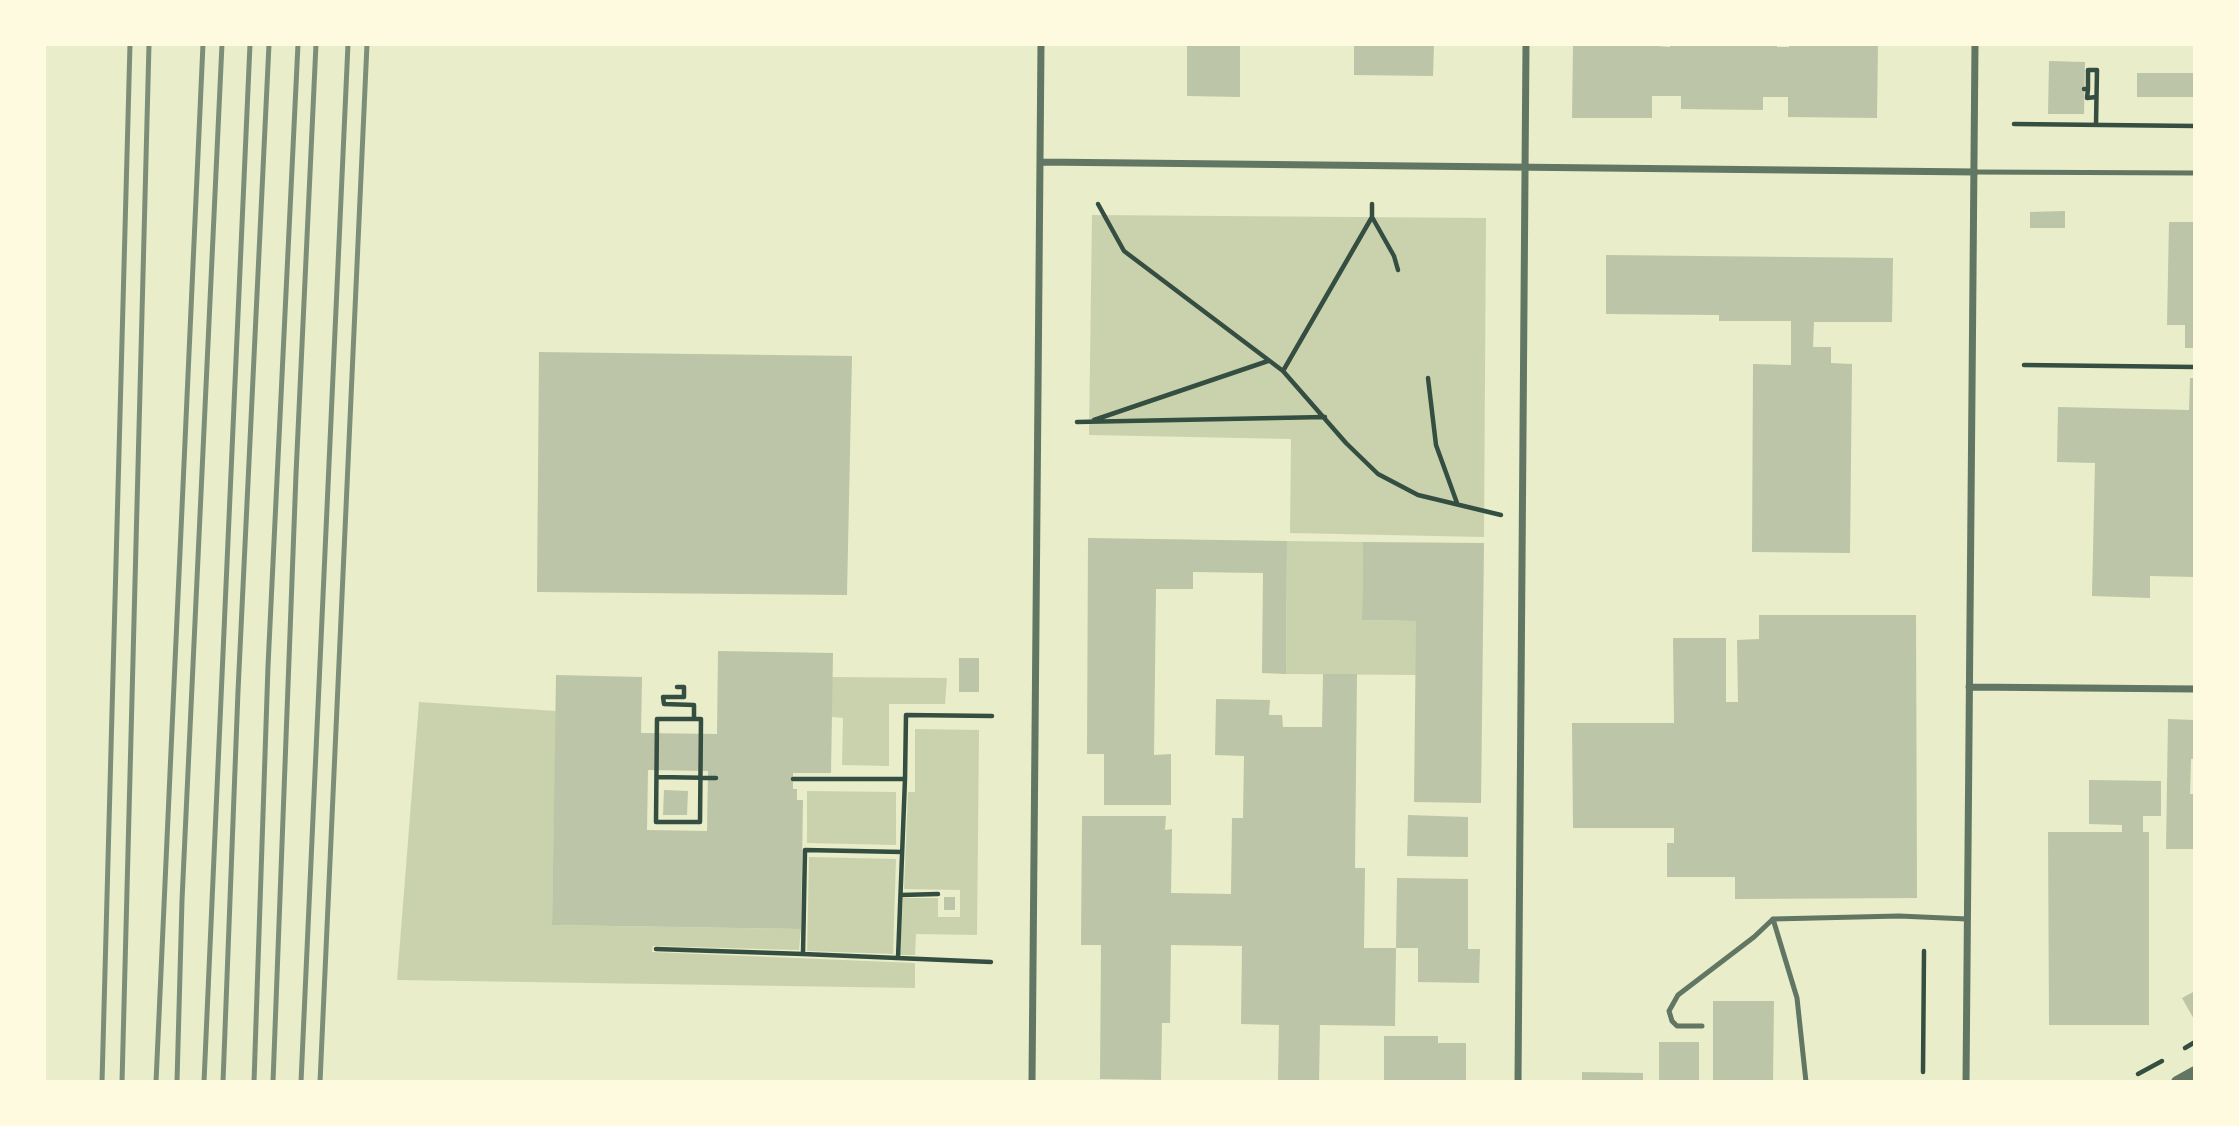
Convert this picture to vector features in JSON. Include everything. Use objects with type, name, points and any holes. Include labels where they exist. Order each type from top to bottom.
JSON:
[{"type":"street","points":[[1032,1082],[1041,44]]},
{"type":"street","points":[[1518,1082],[1526,44]]},
{"type":"street","points":[[1966,1082],[1975,44]]},
{"type":"street","points":[[1040,162],[1975,172]]},
{"type":"street","points":[[1969,687],[2195,689]]},
{"type":"street","points":[[2177,1082],[2195,1072]]},
{"type":"lane","points":[[1975,172],[2195,173]]},
{"type":"lane","points":[[1702,1026],[1677,1026],[1672,1021],[1670,1010],[1678,995],[1754,937],[1773,919],[1899,916],[1967,919]]},
{"type":"lane","points":[[1773,919],[1797,998],[1806,1082]]},
{"type":"path","points":[[2096,97],[2087,97],[2088,70],[2097,70],[2096,124]]},
{"type":"path","points":[[2014,124],[2195,126]]},
{"type":"path","points":[[1098,204],[1124,251],[1283,371],[1346,443],[1378,474],[1418,495],[1521,520]]},
{"type":"path","points":[[1372,204],[1372,217],[1394,256],[1398,270]]},
{"type":"path","points":[[1283,371],[1372,217]]},
{"type":"path","points":[[1090,422],[1269,360]]},
{"type":"path","points":[[2024,365],[2195,367]]},
{"type":"path","points":[[1428,378],[1436,445],[1457,504]]},
{"type":"path","points":[[1077,422],[1325,417]]},
{"type":"path","points":[[677,687],[684,687],[684,697],[663,697],[664,704],[694,705],[694,719]]},
{"type":"path","points":[[898,958],[905,715],[992,716]]},
{"type":"path","points":[[657,719],[701,719],[700,822],[656,822],[657,777],[657,719]]},
{"type":"path","points":[[657,777],[716,778]]},
{"type":"path","points":[[793,779],[905,779]]},
{"type":"path","points":[[803,954],[805,850],[902,852]]},
{"type":"path","points":[[901,895],[939,894]]},
{"type":"path","points":[[656,948],[990,962]]},
{"type":"path","points":[[1923,1072],[1924,951]]},
{"type":"green space","points":[[1092,215],[1486,218],[1484,537],[1290,533],[1291,439],[1089,435]]},
{"type":"green space","points":[[1287,541],[1363,542],[1362,620],[1416,621],[1416,675],[1286,674]]},
{"type":"green space","points":[[832,677],[947,678],[945,704],[889,704],[889,766],[842,765],[843,718],[832,717]]},
{"type":"green space","points":[[419,702],[556,711],[552,925],[801,929],[799,950],[653,946],[652,952],[915,963],[915,988],[397,980]]},
{"type":"green space","points":[[915,729],[979,730],[977,935],[916,934],[915,955],[900,955],[903,898],[938,898],[938,917],[960,917],[960,890],[904,889],[908,792],[915,792]]},
{"type":"green space","points":[[807,791],[896,792],[896,845],[807,843]]},
{"type":"green space","points":[[809,857],[896,859],[893,954],[807,951]]},
{"type":"building","points":[[1187,44],[1240,44],[1240,97],[1187,96]]},
{"type":"building","points":[[1354,44],[1434,44],[1433,76],[1354,75]]},
{"type":"building","points":[[1573,44],[1656,44],[1670,47],[1670,44],[1777,44],[1777,47],[1789,47],[1789,44],[1878,44],[1877,118],[1788,117],[1788,97],[1763,97],[1763,110],[1681,109],[1681,96],[1652,96],[1652,118],[1572,118]]},
{"type":"building","points":[[2049,61],[2085,62],[2084,114],[2048,114]]},
{"type":"building","points":[[2137,73],[2195,73],[2195,97],[2137,97]]},
{"type":"building","points":[[2065,211],[2065,228],[2030,228],[2030,212]]},
{"type":"building","points":[[2169,222],[2195,222],[2195,348],[2185,348],[2185,325],[2167,325]]},
{"type":"building","points":[[1606,255],[1893,258],[1892,322],[1814,322],[1813,347],[1831,347],[1831,363],[1852,364],[1850,553],[1752,552],[1753,364],[1791,365],[1791,321],[1719,321],[1719,315],[1606,314]]},
{"type":"building","points":[[539,352],[852,356],[847,595],[537,592]]},
{"type":"building","points":[[2190,378],[2195,378],[2195,577],[2150,576],[2150,598],[2092,596],[2095,463],[2057,462],[2058,407],[2189,410]]},
{"type":"building","points":[[1088,538],[1287,541],[1286,674],[1262,673],[1263,573],[1193,572],[1193,589],[1156,589],[1154,755],[1171,754],[1171,805],[1104,805],[1104,754],[1087,754]]},
{"type":"building","points":[[1363,542],[1484,543],[1481,803],[1414,802],[1416,621],[1362,620]]},
{"type":"building","points":[[1759,615],[1916,615],[1917,898],[1735,899],[1735,877],[1667,877],[1667,843],[1674,843],[1674,828],[1573,828],[1572,723],[1674,723],[1673,638],[1726,638],[1726,702],[1738,702],[1737,640],[1759,639]]},
{"type":"building","points":[[718,651],[833,653],[831,773],[793,773],[793,789],[797,789],[797,800],[803,800],[801,929],[552,925],[556,675],[642,677],[641,733],[717,734]],"holes":[[[648,770],[708,771],[707,831],[647,830]]]},
{"type":"building","points":[[959,658],[979,658],[979,692],[959,692]]},
{"type":"building","points":[[1323,674],[1357,674],[1355,868],[1365,868],[1364,948],[1396,948],[1395,1026],[1320,1025],[1319,1082],[1278,1082],[1279,1025],[1241,1024],[1242,946],[1171,945],[1170,1023],[1162,1023],[1161,1080],[1100,1079],[1101,945],[1081,945],[1082,816],[1166,816],[1165,830],[1172,829],[1171,893],[1231,894],[1232,818],[1243,818],[1244,756],[1215,755],[1216,699],[1270,700],[1269,715],[1282,715],[1283,727],[1322,727]]},
{"type":"building","points":[[2168,719],[2195,720],[2195,759],[2191,759],[2190,794],[2195,794],[2195,849],[2166,849]]},
{"type":"building","points":[[2089,780],[2161,781],[2161,816],[2143,816],[2143,832],[2149,832],[2149,1025],[2049,1025],[2048,832],[2122,832],[2122,825],[2089,824]]},
{"type":"building","points":[[664,790],[688,791],[687,815],[663,815]]},
{"type":"building","points":[[1408,815],[1468,817],[1468,857],[1407,856]]},
{"type":"building","points":[[1397,878],[1468,879],[1468,949],[1480,949],[1479,983],[1418,982],[1418,948],[1396,948]]},
{"type":"building","points":[[944,897],[955,897],[955,910],[944,910]]},
{"type":"building","points":[[2195,991],[2195,1021],[2182,998]]},
{"type":"building","points":[[1713,1001],[1774,1001],[1773,1082],[1713,1082]]},
{"type":"building","points":[[1384,1036],[1438,1036],[1438,1043],[1466,1043],[1466,1082],[1384,1082]]},
{"type":"building","points":[[1659,1042],[1699,1042],[1699,1082],[1659,1082]]},
{"type":"building","points":[[1582,1072],[1643,1073],[1643,1082],[1582,1082]]},
{"type":"railway","points":[[102,1082],[130,44]]},
{"type":"railway","points":[[122,1082],[149,44]]},
{"type":"railway","points":[[156,1082],[203,44]]},
{"type":"railway","points":[[177,1082],[182,900],[222,44]]},
{"type":"railway","points":[[204,1082],[250,44]]},
{"type":"railway","points":[[223,1082],[238,691],[269,44]]},
{"type":"railway","points":[[254,1082],[268,666],[298,44]]},
{"type":"railway","points":[[273,1082],[296,474],[316,44]]},
{"type":"railway","points":[[301,1082],[348,44]]},
{"type":"railway","points":[[320,1082],[367,44]]}]
